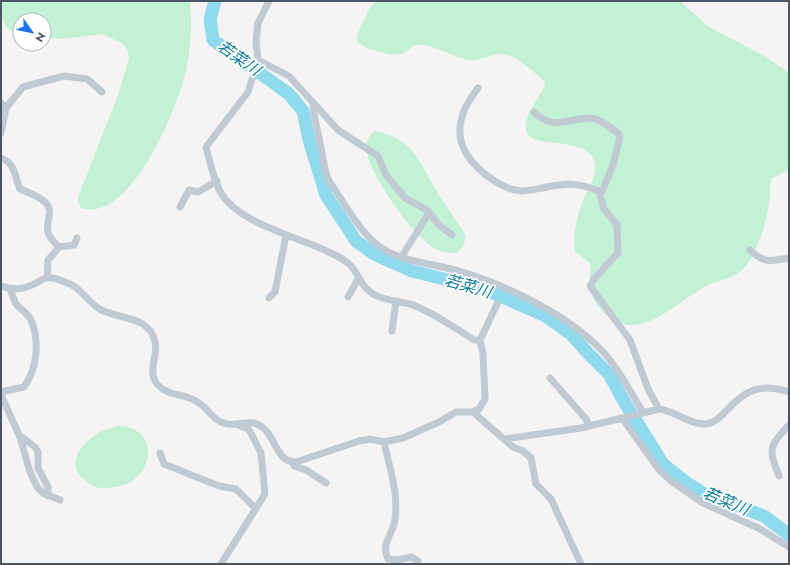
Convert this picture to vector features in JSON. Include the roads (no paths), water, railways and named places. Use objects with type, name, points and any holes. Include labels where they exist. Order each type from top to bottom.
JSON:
[{"type":"street","points":[[269,1],[258,23],[256,43],[258,61],[248,92],[206,147],[216,181],[222,193],[232,205],[249,217],[286,235],[334,254],[350,265],[358,279],[374,295],[410,304],[431,313],[474,340],[480,340]]},
{"type":"street","points":[[258,61],[290,76],[338,130],[378,156],[386,175],[405,198],[422,206],[439,225],[452,235]]},
{"type":"street","points":[[1,133],[4,106],[23,87],[64,76],[87,79],[102,92]]},
{"type":"street","points":[[478,88],[464,110],[460,123],[462,148],[465,154],[484,173],[494,181],[520,191],[566,183],[576,183],[601,192]]},
{"type":"street","points":[[313,102],[314,114],[329,181],[362,229],[375,243],[402,256],[458,270],[497,284],[550,311],[571,324],[587,336],[606,355],[642,413]]},
{"type":"street","points":[[534,112],[538,116],[555,123],[595,119],[618,133],[620,137],[601,192],[600,202],[617,224],[618,253],[595,278],[590,286],[630,340],[648,389],[659,409]]},
{"type":"street","points":[[1,158],[7,160],[13,168],[20,189],[46,203],[50,211],[48,234],[59,247]]},
{"type":"street","points":[[180,207],[189,190],[198,192],[216,181]]},
{"type":"street","points":[[402,256],[429,213]]},
{"type":"street","points":[[269,298],[275,292],[286,235]]},
{"type":"street","points":[[47,278],[48,260],[59,247],[74,245],[77,238]]},
{"type":"street","points":[[750,250],[763,260],[769,262],[789,258]]},
{"type":"street","points":[[1,286],[10,289],[22,289],[47,278],[72,285],[103,311],[124,316],[144,325],[151,332],[155,340],[153,373],[158,385],[171,394],[196,400],[214,418],[228,424],[244,422],[259,424],[268,433],[284,459],[292,462],[294,466],[306,470],[326,483]]},
{"type":"street","points":[[348,297],[358,279]]},
{"type":"street","points":[[10,289],[17,304],[31,320],[36,338],[35,357],[30,378],[24,387],[5,391],[1,395],[19,434],[30,472],[37,487],[48,496],[60,500]]},
{"type":"street","points":[[392,331],[396,301]]},
{"type":"street","points":[[292,462],[359,440],[370,439],[384,442],[416,433],[456,412],[473,412],[479,409],[485,399],[484,353],[480,340],[497,304]]},
{"type":"street","points":[[550,378],[586,419],[589,426]]},
{"type":"street","points":[[506,439],[589,426],[659,409],[671,412],[694,422],[706,424],[720,417],[736,401],[759,388],[770,386],[789,392]]},
{"type":"street","points":[[473,412],[531,458],[536,484],[551,499],[581,564]]},
{"type":"street","points":[[623,417],[660,471],[671,481],[703,503],[760,529],[789,547]]},
{"type":"street","points":[[221,564],[265,494],[261,453],[251,432],[248,429],[236,424]]},
{"type":"street","points":[[779,476],[773,460],[772,447],[773,443],[789,425]]},
{"type":"street","points":[[19,434],[38,452],[38,468],[48,487],[48,496]]},
{"type":"street","points":[[384,442],[396,502],[396,520],[386,543],[384,552],[388,559],[393,561],[411,557],[418,561],[418,564]]},
{"type":"street","points":[[160,453],[164,464],[219,486],[236,489],[255,508]]},
{"type":"waterway","name":"若菜川","points":[[215,1],[210,19],[213,40],[289,94],[303,111],[309,140],[326,195],[356,241],[374,254],[412,271],[484,289],[544,315],[571,334],[609,374],[625,403],[663,464],[687,483],[706,495],[764,516],[789,535]]}]
